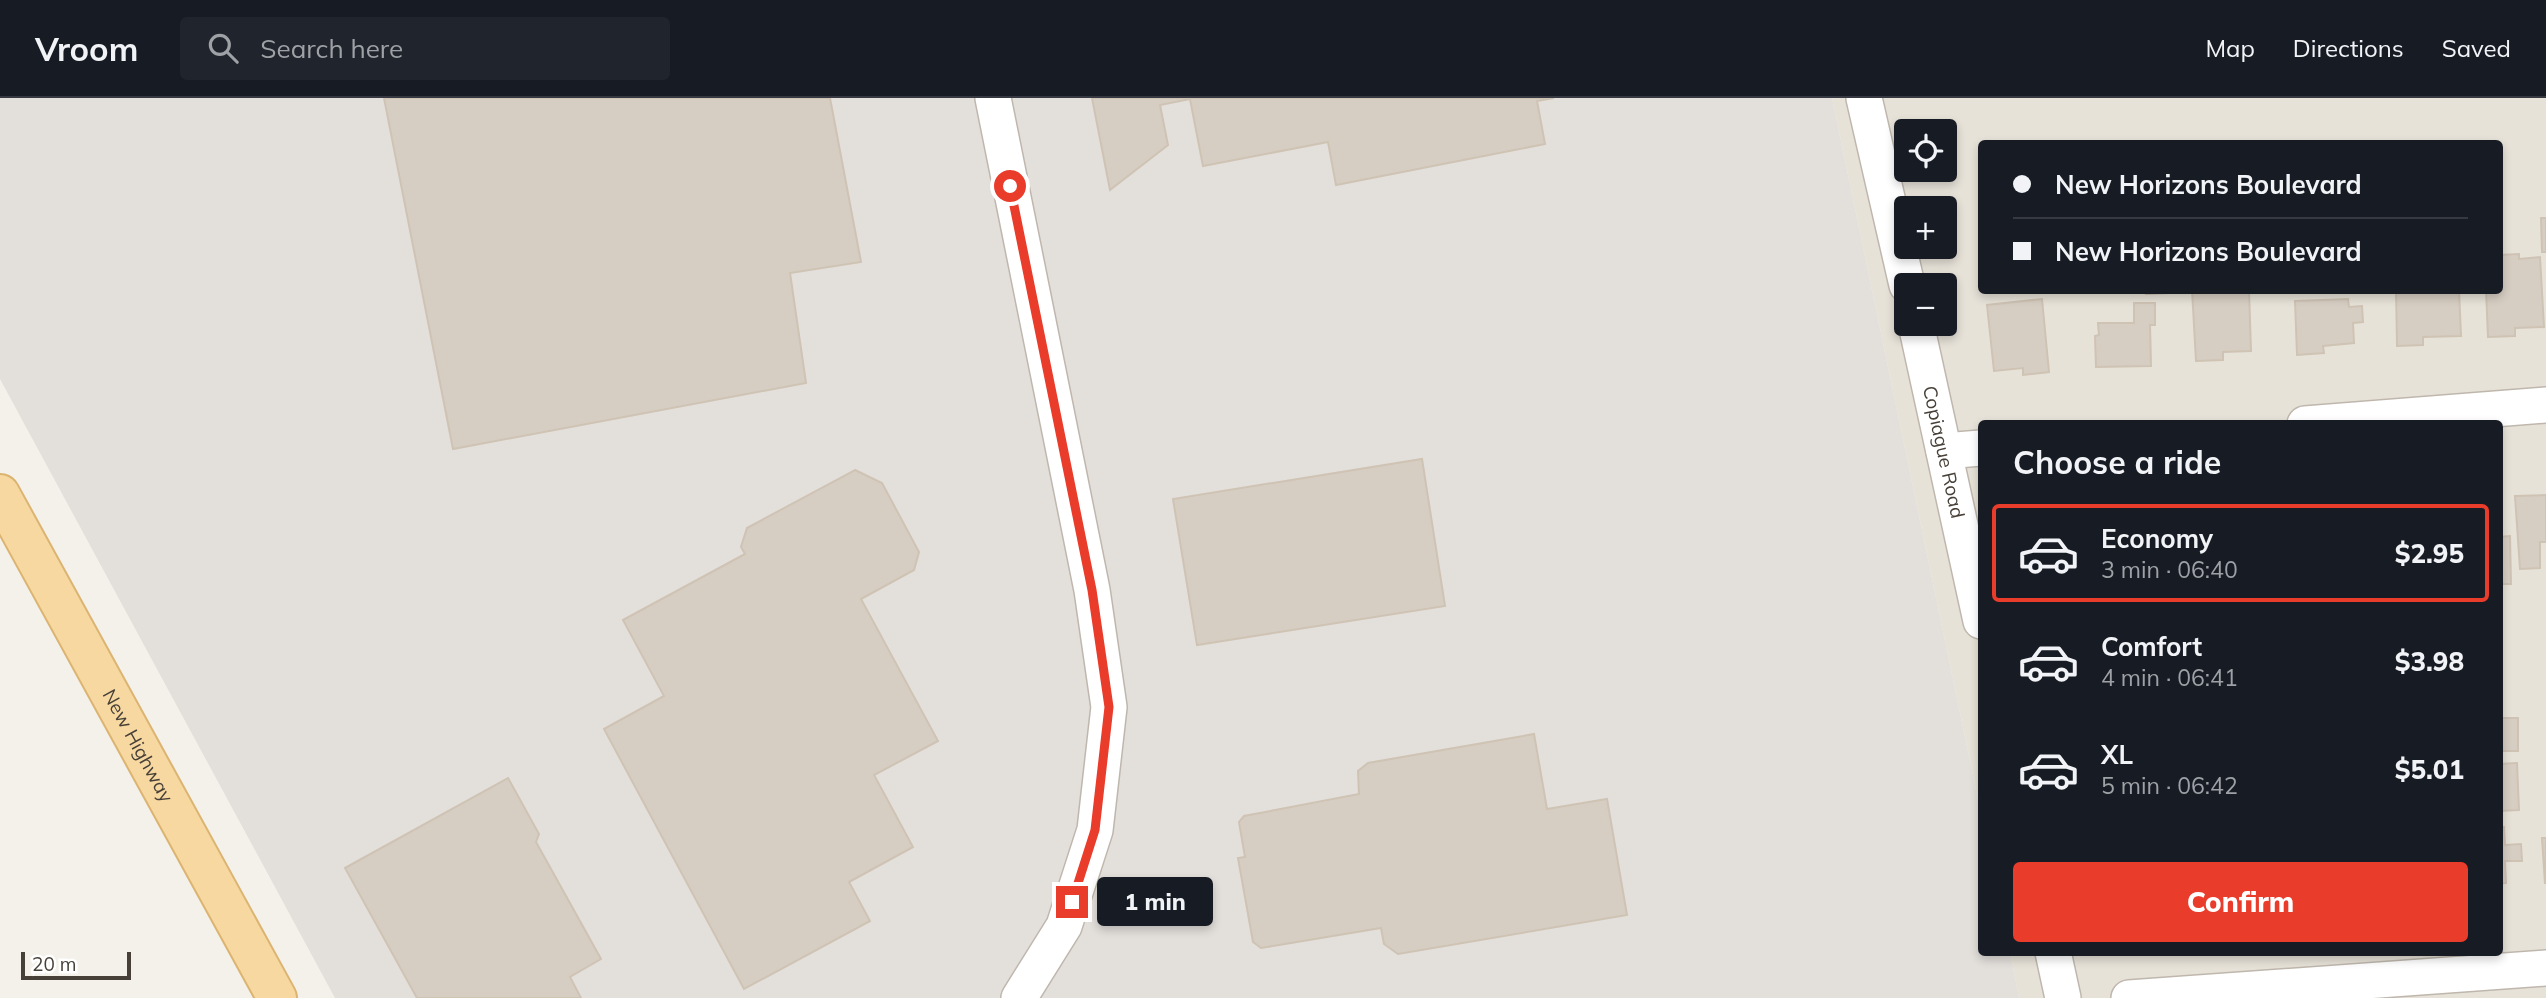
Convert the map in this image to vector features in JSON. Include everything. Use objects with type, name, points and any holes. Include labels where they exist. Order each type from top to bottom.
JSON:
[{"type":"main road","name":"New Highway","points":[[0,494],[277,998]]},
{"type":"street","points":[[993,98],[1092,590],[1109,707],[1095,830],[1064,926],[1019,998]]},
{"type":"street","points":[[1864,98],[1904,273]]},
{"type":"street","name":"Copiague Road","points":[[1919,336],[1978,607]]},
{"type":"street","points":[[2356,420],[2546,405]]},
{"type":"street","points":[[1944,451],[1978,448]]},
{"type":"street","points":[[2054,956],[2063,998]]},
{"type":"street","points":[[2129,998],[2546,968]]},
{"type":"shaded area","points":[[0,98],[1832,98],[1978,800],[1978,956],[2011,956],[2019,998],[335,998],[0,379]]},
{"type":"shaded area","points":[[1832,98],[2546,98],[2546,998],[2019,998],[2011,956],[2503,956],[2503,420],[1978,420],[1978,800]]},
{"type":"building","points":[[384,98],[830,98],[861,262],[790,273],[806,383],[453,449]]},
{"type":"building","points":[[1092,98],[1554,98],[1537,101],[1545,144],[1336,185],[1328,142],[1203,166],[1190,99],[1160,105],[1168,145],[1110,190]]},
{"type":"building","points":[[2541,218],[2546,218],[2546,252],[2542,252]]},
{"type":"building","points":[[2519,254],[2519,259],[2540,257],[2544,327],[2515,328],[2515,336],[2488,337],[2486,294],[2503,294],[2503,255]]},
{"type":"building","points":[[2192,294],[2249,294],[2251,351],[2223,352],[2223,360],[2196,361]]},
{"type":"building","points":[[2396,294],[2459,294],[2461,336],[2423,337],[2423,345],[2397,346]]},
{"type":"building","points":[[2042,299],[2049,372],[2023,375],[2023,368],[1994,371],[1987,305]]},
{"type":"building","points":[[2348,299],[2349,307],[2362,306],[2363,322],[2353,323],[2354,343],[2323,346],[2324,353],[2297,355],[2295,301]]},
{"type":"building","points":[[2134,303],[2155,303],[2155,325],[2150,325],[2151,366],[2096,367],[2095,336],[2099,335],[2098,323],[2134,323]]},
{"type":"building","points":[[1422,459],[1445,606],[1197,645],[1173,499]]},
{"type":"building","points":[[855,470],[882,483],[919,552],[914,570],[861,599],[938,741],[874,775],[913,847],[849,882],[870,921],[744,989],[604,729],[664,696],[623,620],[745,554],[741,547],[747,528]]},
{"type":"building","points":[[2546,495],[2546,542],[2540,542],[2540,568],[2520,569],[2515,496]]},
{"type":"building","points":[[2510,536],[2511,584],[2503,584],[2503,537]]},
{"type":"building","points":[[2503,718],[2518,718],[2518,751],[2503,751]]},
{"type":"building","points":[[1534,734],[1547,809],[1607,799],[1627,915],[1398,954],[1384,944],[1381,928],[1261,948],[1253,942],[1238,858],[1245,857],[1239,822],[1244,816],[1359,794],[1358,771],[1368,763]]},
{"type":"building","points":[[2517,763],[2519,810],[2503,811],[2503,764]]},
{"type":"building","points":[[508,778],[539,834],[536,842],[601,959],[570,977],[581,998],[417,998],[345,868]]},
{"type":"building","points":[[2503,827],[2505,845],[2521,844],[2522,861],[2505,861],[2506,883],[2503,883]]},
{"type":"building","points":[[2542,838],[2546,838],[2545,884]]},
{"type":"route","points":[[1010,186],[1092,590],[1109,707],[1095,830],[1072,902]]}]
